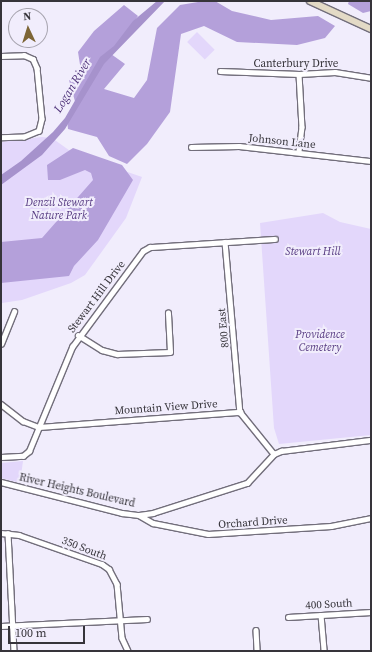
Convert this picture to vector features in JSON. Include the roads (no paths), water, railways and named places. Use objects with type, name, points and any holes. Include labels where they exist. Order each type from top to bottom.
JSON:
[{"type":"street","points":[[310,1],[371,29]]},
{"type":"street","points":[[1,56],[24,55],[32,59],[37,68],[42,120],[39,131],[24,137],[1,138]]},
{"type":"street","name":"Canterbury Drive","points":[[220,71],[299,74],[335,72],[371,78]]},
{"type":"street","points":[[299,74],[302,114],[299,152]]},
{"type":"street","name":"Johnson Lane","points":[[190,147],[239,146],[371,161]]},
{"type":"street","name":"Stewart Hill Drive","points":[[1,458],[23,456],[29,451],[78,335],[143,251],[150,247],[274,239]]},
{"type":"street","name":"800 East","points":[[225,242],[240,412]]},
{"type":"street","points":[[1,344],[14,312]]},
{"type":"street","points":[[78,335],[102,350],[117,354],[170,352],[168,313]]},
{"type":"street","points":[[1,404],[22,421],[39,427]]},
{"type":"street","points":[[240,412],[274,454],[371,440]]},
{"type":"street","name":"Mountain View Drive","points":[[39,427],[240,412]]},
{"type":"street","name":"River Heights Boulevard","points":[[1,482],[122,513],[139,515],[154,513],[247,483],[274,454]]},
{"type":"street","name":"Orchard Drive","points":[[139,515],[153,523],[208,534],[331,526],[371,518]]},
{"type":"street","name":"350 South","points":[[1,533],[8,533],[102,564],[109,569],[117,584],[122,638],[128,651]]},
{"type":"street","points":[[8,533],[14,651]]},
{"type":"street","name":"400 South","points":[[288,617],[371,612]]},
{"type":"street","points":[[322,615],[324,651]]},
{"type":"street","points":[[1,626],[147,619]]},
{"type":"street","points":[[256,630],[257,651]]},
{"type":"water label","name":"Logan River","points":[[73,86]]},
{"type":"park label","name":"Denzil Stewart Nature Park","points":[[59,210]]},
{"type":"park label","name":"Stewart Hill","points":[[313,252]]},
{"type":"park label","name":"Providence Cemetery","points":[[320,342]]}]
